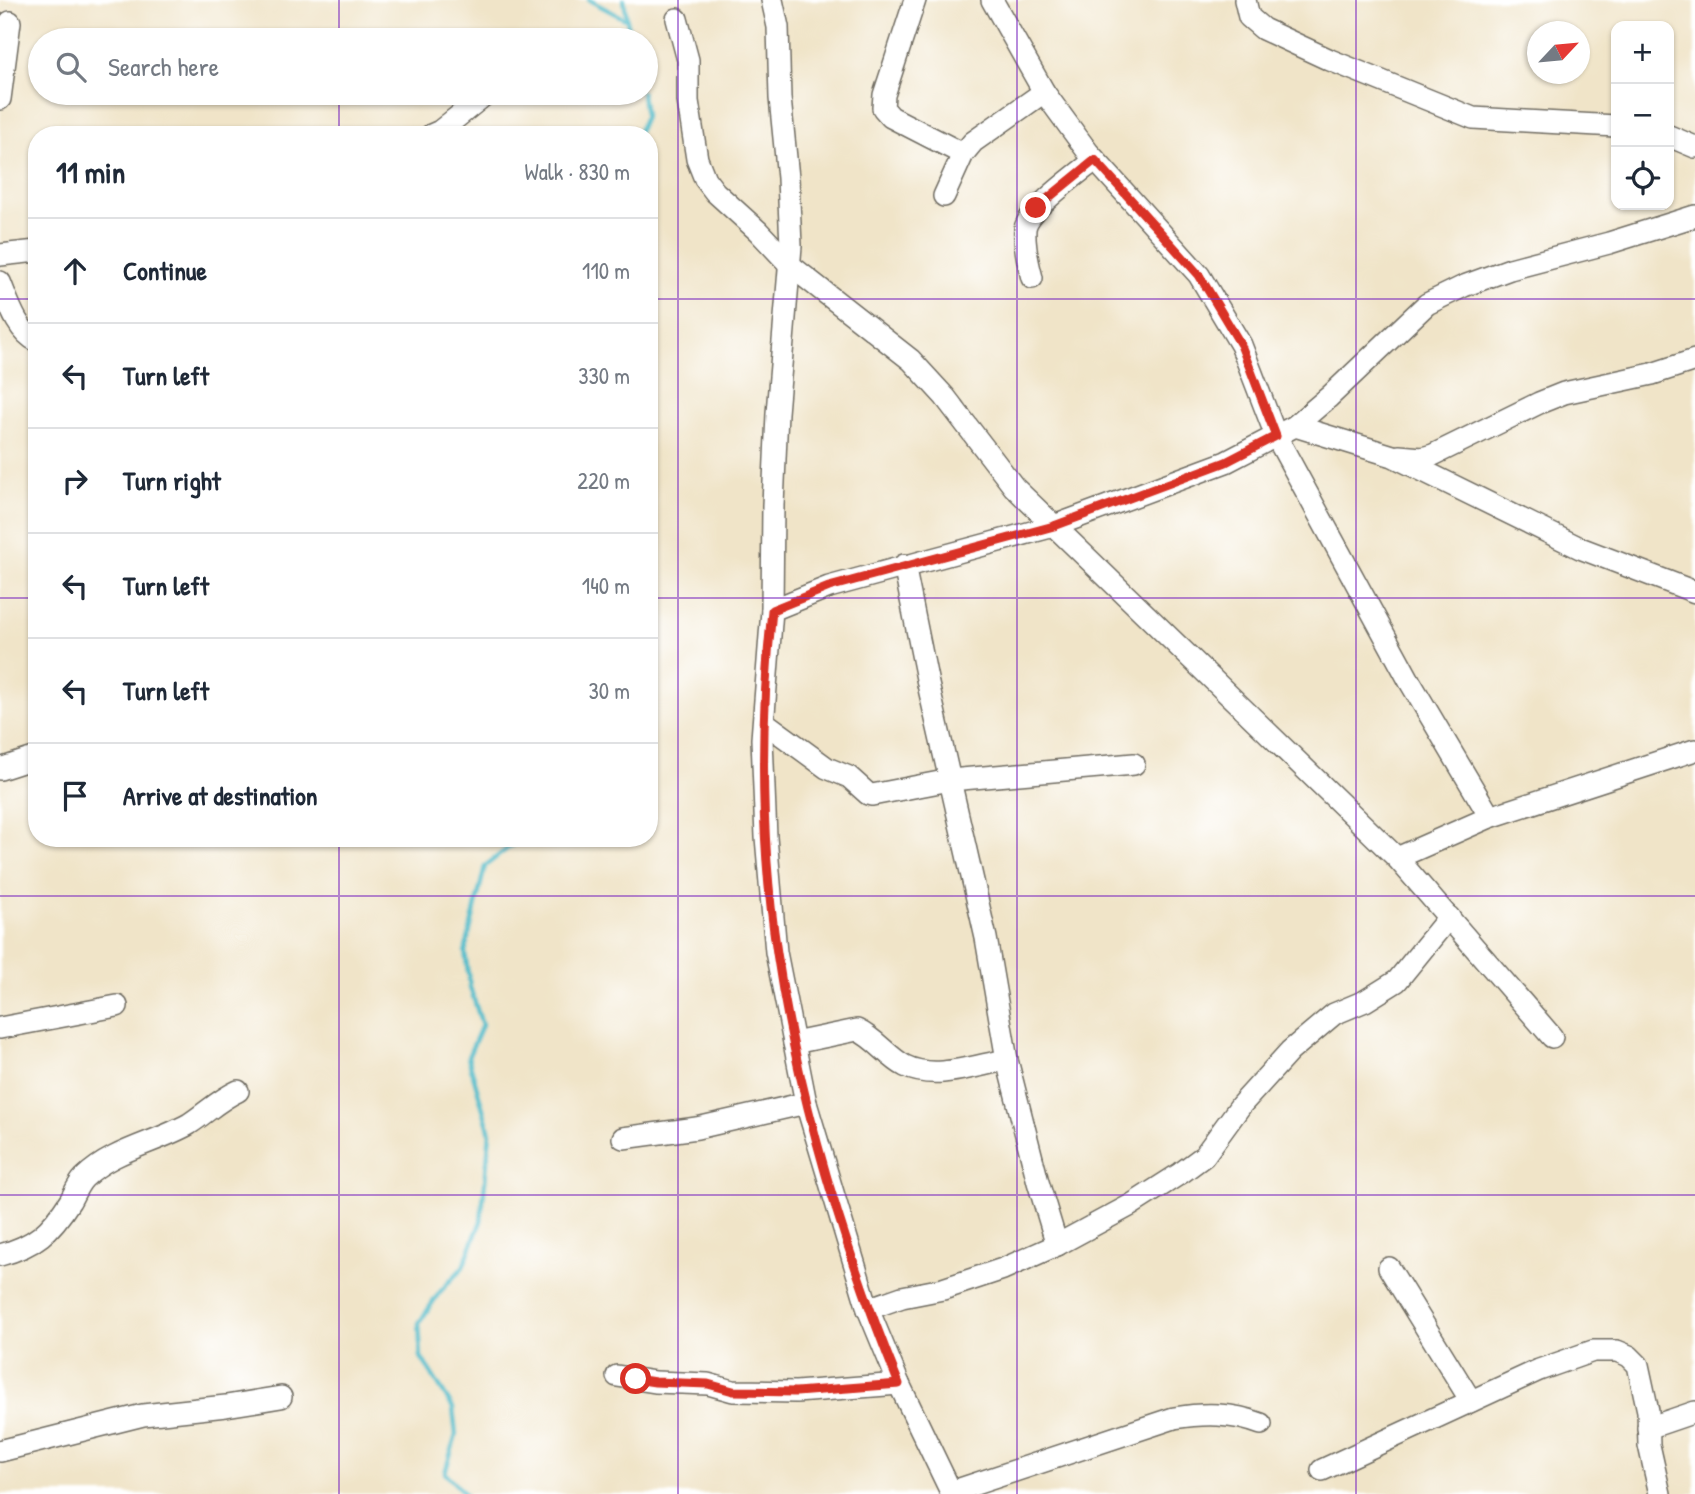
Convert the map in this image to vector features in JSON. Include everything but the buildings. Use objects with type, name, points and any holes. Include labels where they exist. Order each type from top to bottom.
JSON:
[{"type":"street","points":[[772,0],[778,27],[791,266],[773,505],[772,610],[764,722],[766,837],[776,952],[806,1103],[868,1309],[899,1384],[952,1493],[1174,1418],[1204,1413],[1242,1417],[1261,1424]]},
{"type":"street","points":[[915,0],[884,95],[883,108],[891,117],[963,154]]},
{"type":"street","points":[[992,0],[1044,92],[1095,160],[1199,275],[1241,345],[1276,436],[1410,682],[1490,817]]},
{"type":"street","points":[[1245,0],[1249,18],[1264,29],[1330,60],[1473,118],[1611,126]]},
{"type":"street","points":[[677,19],[688,60],[691,131],[697,159],[705,179],[715,192],[791,266],[911,360],[945,397],[1014,487],[1398,858],[1552,1037]]},
{"type":"street","points":[[0,99],[10,22]]},
{"type":"street","points":[[944,196],[963,154],[973,142],[1044,92]]},
{"type":"street","points":[[446,126],[472,105]]},
{"type":"street","points":[[1674,138],[1695,147]]},
{"type":"street","points":[[1032,278],[1027,261],[1027,221],[1036,208],[1095,160]]},
{"type":"street","points":[[772,610],[829,587],[1054,526],[1226,462],[1295,426],[1427,304],[1464,286],[1510,269],[1609,243],[1695,216]]},
{"type":"street","points":[[0,255],[28,252]]},
{"type":"street","points":[[0,282],[10,308],[28,334]]},
{"type":"street","points":[[1393,456],[1422,458],[1433,455],[1564,393],[1652,374],[1695,360]]},
{"type":"street","points":[[1295,426],[1393,456],[1580,548],[1695,592]]},
{"type":"street","points":[[904,565],[986,938],[1007,1060],[1057,1245]]},
{"type":"street","points":[[764,722],[827,768],[851,778],[872,795],[950,780],[1134,764]]},
{"type":"street","points":[[1398,858],[1490,817],[1695,750]]},
{"type":"street","points":[[0,769],[28,760]]},
{"type":"street","points":[[868,1309],[902,1297],[925,1294],[984,1276],[1057,1245],[1131,1205],[1204,1156],[1241,1105],[1290,1051],[1334,1014],[1365,1001],[1397,981],[1449,917]]},
{"type":"street","points":[[0,1028],[117,1006]]},
{"type":"street","points":[[794,1043],[857,1030],[904,1065],[924,1072],[1007,1060]]},
{"type":"street","points":[[0,1255],[17,1251],[37,1241],[57,1222],[84,1178],[119,1155],[189,1124],[238,1091]]},
{"type":"street","points":[[623,1138],[697,1128],[806,1103]]},
{"type":"street","points":[[1389,1268],[1471,1401]]},
{"type":"street","points":[[1322,1470],[1539,1370],[1592,1351],[1617,1351],[1629,1356],[1637,1365],[1648,1411],[1649,1445],[1660,1494]]},
{"type":"street","points":[[617,1376],[655,1382],[708,1384],[733,1391],[796,1392],[899,1384]]},
{"type":"street","points":[[0,1451],[143,1415],[281,1397]]},
{"type":"street","points":[[1648,1428],[1695,1412]]},
{"type":"waterway","points":[[589,0],[625,19]]},
{"type":"waterway","points":[[624,0],[628,28]]},
{"type":"waterway","points":[[641,126],[645,116],[644,105]]},
{"type":"waterway","points":[[465,1494],[445,1473],[456,1435],[453,1408],[421,1357],[419,1323],[439,1293],[463,1267],[481,1221],[490,1133],[468,1057],[482,1025],[470,987],[465,952],[485,866],[510,847]]},
{"type":"route","points":[[636,1379],[708,1384],[733,1391],[796,1392],[899,1384],[868,1309],[806,1103],[776,952],[766,837],[762,739],[772,610],[829,587],[1054,526],[1226,462],[1276,436],[1241,345],[1199,275],[1095,160],[1036,208]]}]
